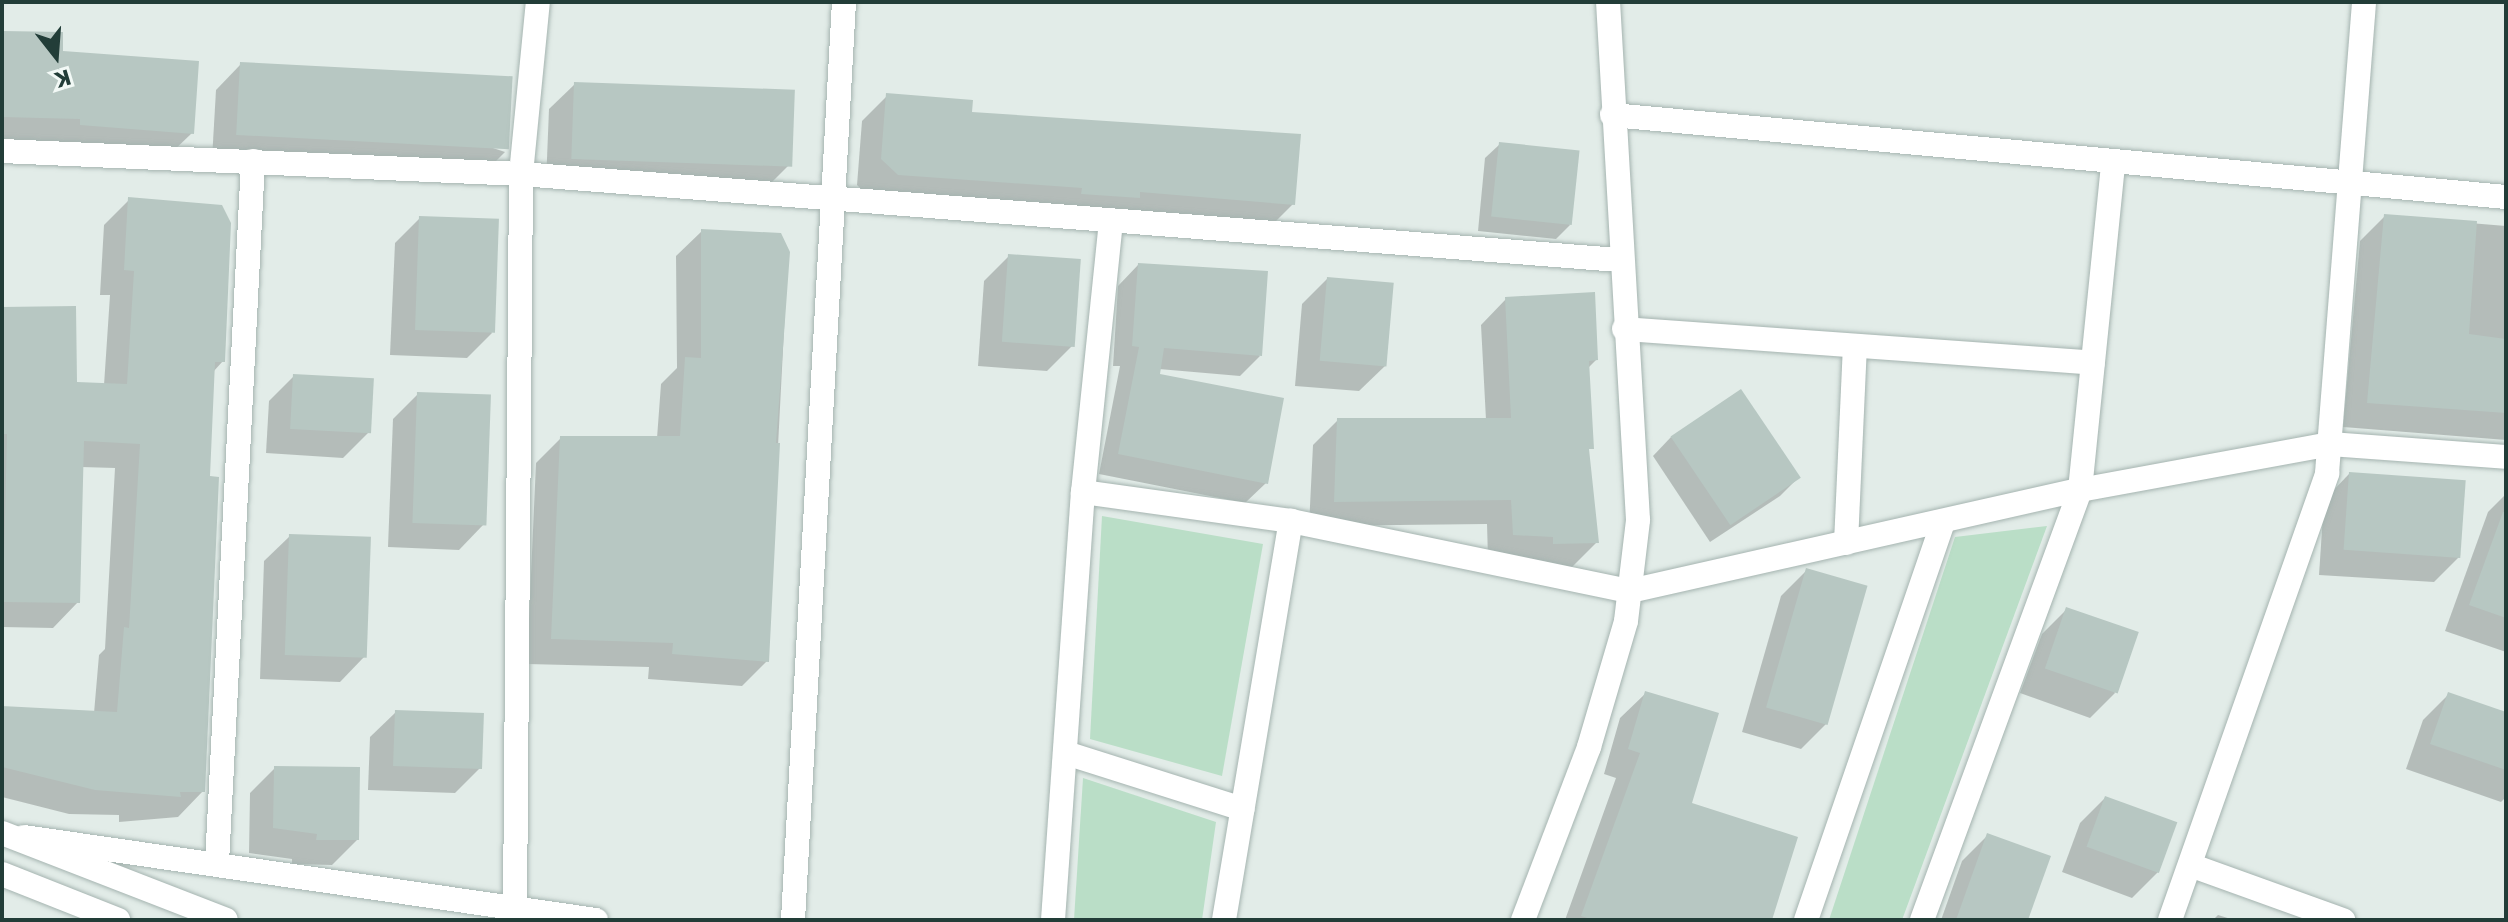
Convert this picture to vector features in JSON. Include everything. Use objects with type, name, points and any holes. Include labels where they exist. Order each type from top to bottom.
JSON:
[{"type":"street","points":[[515,908],[521,174],[538,2]]},
{"type":"street","points":[[793,920],[844,2]]},
{"type":"street","points":[[1523,920],[1589,747],[1626,621],[1638,520],[1619,260],[1608,2]]},
{"type":"street","points":[[2170,920],[2327,473],[2346,186],[2364,2]]},
{"type":"street","points":[[1612,115],[2346,186],[2506,197]]},
{"type":"street","points":[[2,151],[521,174],[1619,260]]},
{"type":"street","points":[[217,863],[253,161]]},
{"type":"street","points":[[1922,920],[2080,490],[2113,164]]},
{"type":"street","points":[[1053,920],[1069,754],[1083,492],[1111,220]]},
{"type":"street","points":[[1624,329],[2093,363]]},
{"type":"street","points":[[1846,543],[1855,346]]},
{"type":"street","points":[[1083,492],[1291,521],[1630,591],[2080,490],[2330,444],[2506,457]]},
{"type":"street","points":[[1224,920],[1291,521]]},
{"type":"street","points":[[1806,920],[1943,521]]},
{"type":"street","points":[[1069,754],[1242,809]]},
{"type":"street","points":[[4,833],[596,920]]},
{"type":"street","points":[[4,833],[226,920]]},
{"type":"street","points":[[2190,865],[2343,920]]},
{"type":"street","points":[[2,874],[118,920]]},
{"type":"green space","points":[[1102,516],[1263,544],[1222,776],[1090,739]]},
{"type":"green space","points":[[2047,526],[1902,920],[1829,920],[1955,537]]},
{"type":"green space","points":[[1083,778],[1216,822],[1202,920],[1074,920]]},
{"type":"building","points":[[2,31],[63,32],[63,51],[199,61],[194,134],[80,125],[80,119],[2,117]]},
{"type":"building","points":[[240,62],[513,76],[509,149],[236,135]]},
{"type":"building","points":[[574,82],[795,90],[792,167],[571,159]]},
{"type":"building","points":[[886,93],[973,100],[972,112],[1301,134],[1295,205],[1140,192],[1140,198],[1081,194],[1082,188],[898,175],[881,159]]},
{"type":"building","points":[[1499,142],[1580,150],[1572,225],[1491,217]]},
{"type":"building","points":[[128,197],[222,205],[231,223],[225,362],[215,362],[210,476],[219,477],[205,792],[180,792],[181,797],[95,790],[2,767],[2,706],[117,712],[124,627],[129,628],[140,444],[84,441],[80,603],[3,602],[7,434],[2,434],[2,307],[76,306],[77,382],[127,384],[134,271],[124,270]]},
{"type":"building","points":[[2384,214],[2477,221],[2469,334],[2506,339],[2506,413],[2367,403]]},
{"type":"building","points":[[419,216],[499,219],[495,333],[415,330]]},
{"type":"building","points":[[701,229],[781,233],[790,252],[776,443],[780,443],[769,662],[672,654],[673,643],[551,639],[560,436],[680,436],[685,357],[701,358]]},
{"type":"building","points":[[1008,254],[1081,259],[1075,347],[1002,342]]},
{"type":"building","points":[[1138,263],[1268,271],[1262,356],[1164,348],[1160,374],[1284,398],[1268,484],[1118,454],[1139,347],[1132,346]]},
{"type":"building","points":[[1327,277],[1394,283],[1386,367],[1320,361]]},
{"type":"building","points":[[1595,292],[1598,360],[1589,361],[1594,449],[1589,449],[1599,543],[1553,544],[1553,537],[1513,535],[1511,500],[1334,502],[1337,418],[1511,418],[1505,297]]},
{"type":"building","points":[[293,374],[374,378],[371,433],[290,429]]},
{"type":"building","points":[[1741,389],[1801,478],[1730,525],[1671,437]]},
{"type":"building","points":[[417,392],[491,395],[486,526],[412,523]]},
{"type":"building","points":[[2349,472],[2466,480],[2460,558],[2344,550]]},
{"type":"building","points":[[2503,512],[2506,512],[2506,618],[2469,605]]},
{"type":"building","points":[[289,534],[371,537],[367,658],[285,655]]},
{"type":"building","points":[[1806,568],[1868,586],[1828,725],[1766,707]]},
{"type":"building","points":[[2066,607],[2139,632],[2118,694],[2045,668]]},
{"type":"building","points":[[1645,691],[1719,713],[1692,803],[1798,837],[1772,920],[1594,920],[1581,916],[1640,753],[1628,749]]},
{"type":"building","points":[[2448,692],[2506,712],[2506,770],[2430,744]]},
{"type":"building","points":[[395,710],[484,713],[482,769],[393,766]]},
{"type":"building","points":[[274,766],[360,767],[359,840],[316,840],[317,834],[273,828]]},
{"type":"building","points":[[2105,796],[2177,822],[2159,873],[2087,847]]},
{"type":"building","points":[[1987,833],[2051,856],[2028,920],[1956,920]]}]
